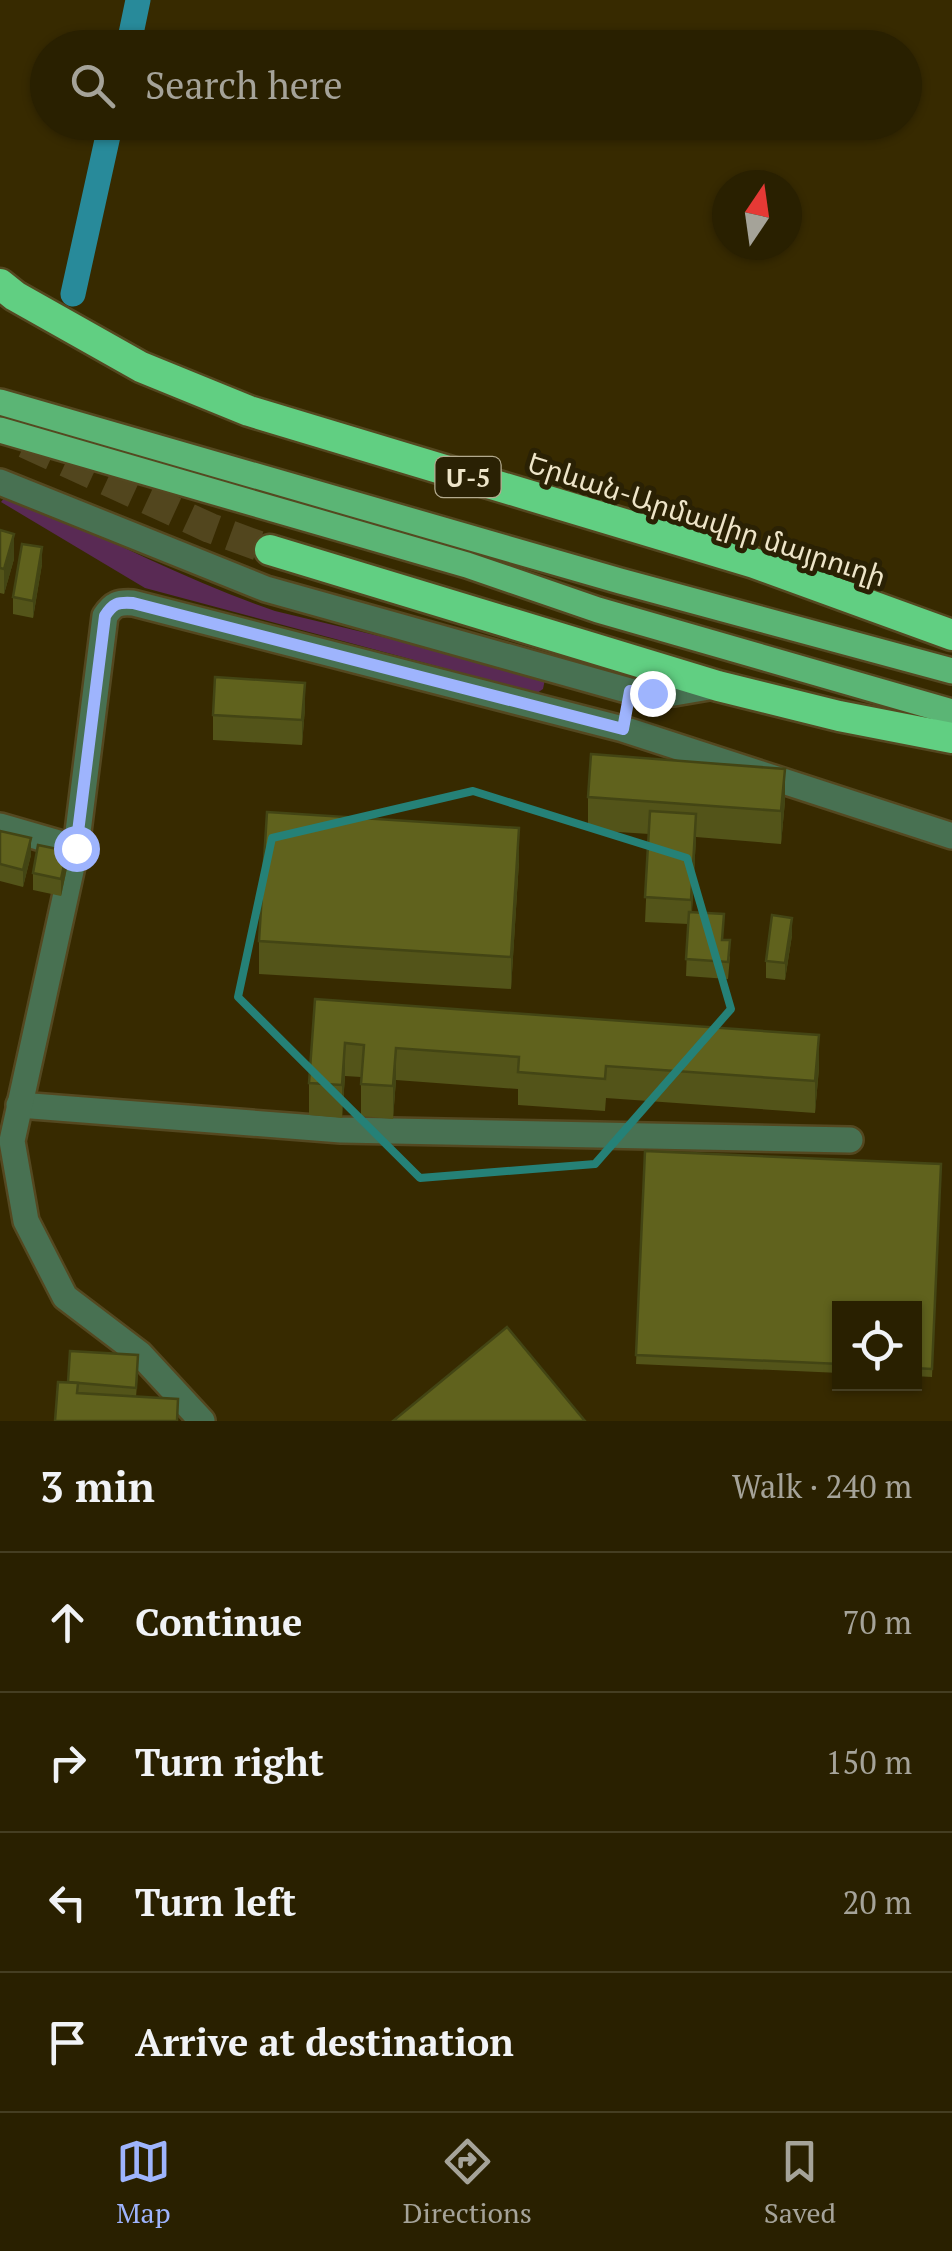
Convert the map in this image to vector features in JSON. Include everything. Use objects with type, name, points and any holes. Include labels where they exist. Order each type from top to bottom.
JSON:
[{"type":"highway","name":"Երևան-Արմավիր մայրուղի","points":[[0,284],[142,367],[249,411],[754,563],[952,634]]},
{"type":"highway","points":[[270,550],[718,686],[839,716],[952,738]]},
{"type":"main road","points":[[0,399],[620,581],[952,671]]},
{"type":"main road","points":[[0,430],[952,712]]},
{"type":"street","points":[[0,482],[266,588],[630,691],[674,692],[718,686]]},
{"type":"street","points":[[202,1421],[140,1354],[65,1297],[26,1221],[12,1141],[76,848],[105,616],[111,607],[119,602],[133,603],[623,729],[952,836]]},
{"type":"street","points":[[623,729],[630,691]]},
{"type":"street","points":[[0,826],[76,848]]},
{"type":"street","points":[[19,1105],[341,1130],[850,1140]]},
{"type":"highlighted area","points":[[473,791],[687,858],[731,1009],[595,1164],[420,1178],[238,997],[272,838]]},
{"type":"shaded area","points":[[9,492],[207,585],[275,611],[541,675],[545,679],[543,689],[537,693],[145,588],[1,502]]},
{"type":"building","points":[[0,530],[14,534],[4,569],[0,568]]},
{"type":"building","points":[[22,544],[42,547],[33,601],[13,597]]},
{"type":"building","points":[[215,677],[305,683],[302,720],[213,715]]},
{"type":"building","points":[[591,754],[785,769],[781,811],[588,797]]},
{"type":"building","points":[[650,811],[696,814],[691,900],[645,897]]},
{"type":"building","points":[[267,812],[519,828],[511,957],[259,941]]},
{"type":"building","points":[[0,831],[31,838],[23,870],[0,864]]},
{"type":"building","points":[[38,845],[67,851],[61,879],[33,873]]},
{"type":"building","points":[[689,912],[724,914],[722,940],[730,940],[728,962],[686,959]]},
{"type":"building","points":[[772,915],[792,918],[785,963],[766,961]]},
{"type":"building","points":[[315,999],[819,1035],[815,1081],[606,1066],[605,1079],[518,1072],[519,1057],[396,1048],[393,1086],[361,1084],[364,1045],[345,1043],[342,1085],[309,1083]]},
{"type":"building","points":[[645,1151],[941,1164],[932,1369],[922,1368],[922,1301],[832,1301],[832,1364],[636,1355]]},
{"type":"building","points":[[507,1327],[585,1421],[393,1421]]},
{"type":"building","points":[[70,1351],[138,1355],[136,1388],[68,1382]]},
{"type":"building","points":[[58,1382],[78,1383],[77,1393],[178,1399],[177,1421],[55,1421]]},
{"type":"waterway","points":[[132,30],[138,0]]},
{"type":"waterway","points":[[73,294],[107,140]]},
{"type":"tunnel","points":[[25,443],[210,528],[270,550]]},
{"type":"route","points":[[76,848],[105,616],[119,602],[623,729],[630,691],[652,693]]}]
